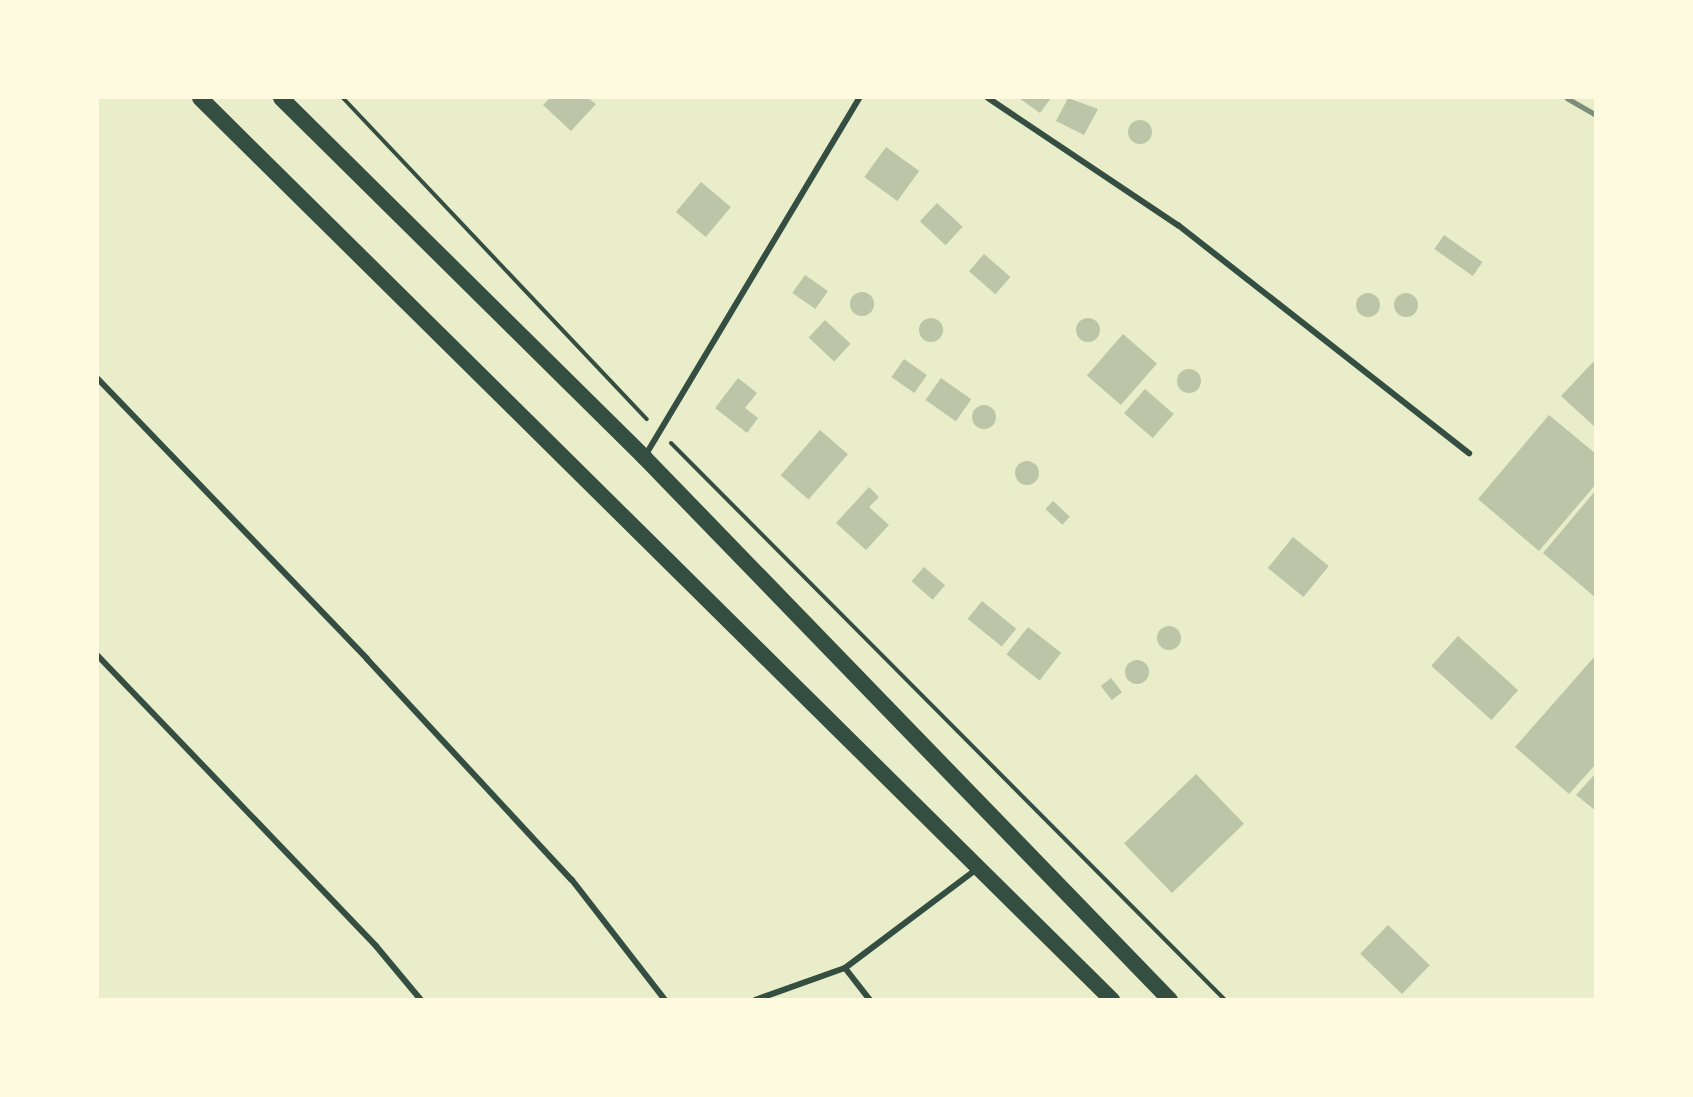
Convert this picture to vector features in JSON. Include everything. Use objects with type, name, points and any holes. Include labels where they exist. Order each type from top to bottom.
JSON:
[{"type":"highway","points":[[200,98],[1112,999]]},
{"type":"highway","points":[[281,98],[644,457],[1170,999]]},
{"type":"street","points":[[644,457],[859,98]]},
{"type":"street","points":[[988,98],[1178,225],[1469,453]]},
{"type":"street","points":[[98,379],[572,880],[665,999]]},
{"type":"street","points":[[98,656],[376,946],[421,999]]},
{"type":"street","points":[[755,999],[845,968],[980,867]]},
{"type":"street","points":[[845,968],[870,999]]},
{"type":"path","points":[[343,98],[660,432],[1225,999]]},
{"type":"building","points":[[550,98],[588,98],[596,104],[571,131],[543,105]]},
{"type":"building","points":[[1019,98],[1051,98],[1040,113]]},
{"type":"building","points":[[1068,98],[1098,109],[1084,135],[1056,121]]},
{"type":"building","points":[[1140,120],[1145,121],[1151,127],[1151,137],[1145,143],[1140,144],[1135,143],[1129,137],[1128,132],[1129,127],[1135,121]]},
{"type":"building","points":[[886,147],[919,171],[897,201],[864,177]]},
{"type":"building","points":[[701,182],[731,207],[706,237],[676,212]]},
{"type":"building","points":[[937,203],[963,227],[946,245],[920,221]]},
{"type":"building","points":[[1444,235],[1483,262],[1473,276],[1434,249]]},
{"type":"building","points":[[984,254],[1010,277],[995,294],[969,271]]},
{"type":"building","points":[[805,275],[828,291],[815,309],[792,293]]},
{"type":"building","points":[[862,292],[867,293],[873,299],[873,309],[867,315],[862,316],[857,315],[851,309],[850,304],[851,299],[857,293]]},
{"type":"building","points":[[1368,293],[1373,294],[1379,300],[1379,310],[1373,316],[1368,317],[1363,316],[1357,310],[1356,305],[1357,300],[1363,294]]},
{"type":"building","points":[[1406,293],[1411,294],[1417,300],[1417,310],[1411,316],[1406,317],[1401,316],[1395,310],[1394,305],[1395,300],[1401,294]]},
{"type":"building","points":[[931,318],[936,319],[942,325],[942,335],[936,341],[931,342],[926,341],[920,335],[919,330],[920,325],[926,319]]},
{"type":"building","points":[[1088,318],[1093,319],[1099,325],[1099,335],[1093,341],[1088,342],[1083,341],[1077,335],[1076,330],[1077,325],[1083,319]]},
{"type":"building","points":[[825,320],[851,344],[834,361],[809,338]]},
{"type":"building","points":[[1123,334],[1157,364],[1121,405],[1087,376]]},
{"type":"building","points":[[904,359],[927,375],[914,393],[891,377]]},
{"type":"building","points":[[1596,359],[1596,428],[1561,396]]},
{"type":"building","points":[[1189,369],[1194,370],[1200,376],[1200,386],[1194,392],[1189,393],[1184,392],[1178,386],[1177,381],[1178,376],[1184,370]]},
{"type":"building","points":[[738,378],[757,393],[745,408],[758,418],[747,433],[715,408]]},
{"type":"building","points":[[941,378],[971,399],[956,421],[926,400]]},
{"type":"building","points":[[1145,389],[1174,414],[1153,438],[1124,413]]},
{"type":"building","points":[[984,405],[989,406],[995,412],[995,422],[989,428],[984,429],[979,428],[973,422],[972,417],[973,412],[979,406]]},
{"type":"building","points":[[1549,415],[1596,454],[1596,484],[1539,551],[1478,499]]},
{"type":"building","points":[[820,430],[848,454],[809,500],[781,475]]},
{"type":"building","points":[[1027,461],[1032,462],[1038,468],[1038,478],[1032,484],[1027,485],[1022,484],[1016,478],[1015,473],[1016,468],[1022,462]]},
{"type":"building","points":[[869,487],[879,497],[869,507],[889,525],[866,550],[836,523]]},
{"type":"building","points":[[1596,490],[1596,598],[1543,553]]},
{"type":"building","points":[[1053,501],[1070,517],[1062,525],[1045,509]]},
{"type":"building","points":[[1293,537],[1329,566],[1304,597],[1268,568]]},
{"type":"building","points":[[924,567],[945,585],[933,600],[912,581]]},
{"type":"building","points":[[982,601],[1016,629],[1002,647],[968,619]]},
{"type":"building","points":[[1169,626],[1174,627],[1180,633],[1180,643],[1174,649],[1169,650],[1164,649],[1158,643],[1157,638],[1158,633],[1164,627]]},
{"type":"building","points":[[1028,627],[1061,653],[1040,680],[1006,655]]},
{"type":"building","points":[[1458,636],[1518,690],[1491,720],[1431,666]]},
{"type":"building","points":[[1596,655],[1596,764],[1569,794],[1515,747]]},
{"type":"building","points":[[1137,660],[1142,661],[1148,667],[1148,677],[1142,683],[1137,684],[1132,683],[1126,677],[1125,672],[1126,667],[1132,661]]},
{"type":"building","points":[[1111,678],[1122,692],[1112,700],[1101,686]]},
{"type":"building","points":[[1596,773],[1596,811],[1576,795]]},
{"type":"building","points":[[1196,774],[1244,824],[1172,893],[1124,843]]},
{"type":"building","points":[[1388,925],[1430,965],[1402,994],[1360,954]]},
{"type":"railway","points":[[1567,98],[1596,115]]}]
